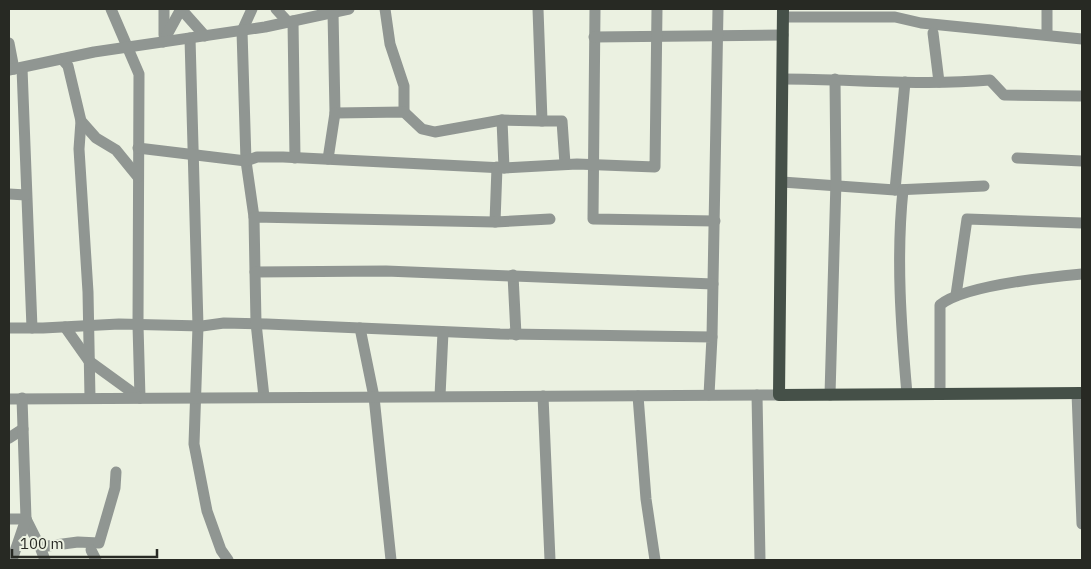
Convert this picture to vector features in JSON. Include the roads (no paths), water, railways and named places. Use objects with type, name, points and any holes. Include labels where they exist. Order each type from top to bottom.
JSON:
[{"type":"main road","points":[[783,13],[779,395],[1080,393]]},
{"type":"street","points":[[111,9],[139,74],[138,325],[140,398]]},
{"type":"street","points":[[163,42],[166,24],[164,9]]},
{"type":"street","points":[[163,42],[181,9],[205,36]]},
{"type":"street","points":[[276,9],[290,22],[295,158]]},
{"type":"street","points":[[13,67],[62,60],[127,47],[242,31],[346,9]]},
{"type":"street","points":[[385,9],[390,44],[404,86],[404,112]]},
{"type":"street","points":[[538,9],[542,121]]},
{"type":"street","points":[[595,9],[593,219],[715,221]]},
{"type":"street","points":[[138,148],[246,160],[257,157],[295,158],[500,168],[565,164],[655,167],[657,9]]},
{"type":"street","points":[[710,395],[714,284],[718,9]]},
{"type":"street","points":[[1047,9],[1047,35]]},
{"type":"street","points":[[250,10],[242,31],[246,160],[254,217],[256,323],[264,397]]},
{"type":"street","points":[[328,160],[335,113],[333,12]]},
{"type":"street","points":[[783,13],[894,13],[921,23],[1082,39]]},
{"type":"street","points":[[933,34],[938,82]]},
{"type":"street","points":[[594,37],[782,35]]},
{"type":"street","points":[[190,38],[198,326],[194,444],[207,511],[221,550],[228,560]]},
{"type":"street","points":[[9,43],[26,195],[32,328]]},
{"type":"street","points":[[62,60],[68,66],[82,121],[79,149],[89,325],[90,398]]},
{"type":"street","points":[[783,79],[905,82],[990,80],[1004,95],[1082,96]]},
{"type":"street","points":[[830,395],[836,185],[835,79]]},
{"type":"street","points":[[905,82],[899,190],[899,292],[907,394]]},
{"type":"street","points":[[335,113],[404,112],[422,129],[435,132],[502,120],[562,121],[565,164]]},
{"type":"street","points":[[495,222],[502,120]]},
{"type":"street","points":[[82,121],[96,138],[116,150],[138,177]]},
{"type":"street","points":[[1017,158],[1082,161]]},
{"type":"street","points":[[782,182],[899,190],[984,186]]},
{"type":"street","points":[[9,194],[26,195]]},
{"type":"street","points":[[254,217],[495,222],[550,219]]},
{"type":"street","points":[[956,295],[966,219],[1082,223]]},
{"type":"street","points":[[255,272],[386,271],[714,284]]},
{"type":"street","points":[[940,394],[940,305],[956,295],[1043,277],[1082,274]]},
{"type":"street","points":[[513,275],[516,335]]},
{"type":"street","points":[[9,328],[89,325],[198,326],[256,323],[516,335],[712,337]]},
{"type":"street","points":[[65,327],[89,361],[140,398]]},
{"type":"street","points":[[360,328],[374,397],[391,560]]},
{"type":"street","points":[[440,396],[443,332]]},
{"type":"street","points":[[1080,393],[1082,524]]},
{"type":"street","points":[[757,395],[760,560]]},
{"type":"street","points":[[9,398],[779,395]]},
{"type":"street","points":[[543,396],[550,560]]},
{"type":"street","points":[[638,396],[646,499],[655,560]]},
{"type":"street","points":[[12,560],[26,519],[22,398]]},
{"type":"street","points":[[9,438],[23,429]]},
{"type":"street","points":[[40,547],[78,542],[99,542],[115,488],[116,472]]},
{"type":"street","points":[[9,520],[26,519]]},
{"type":"street","points":[[26,519],[45,560]]}]
